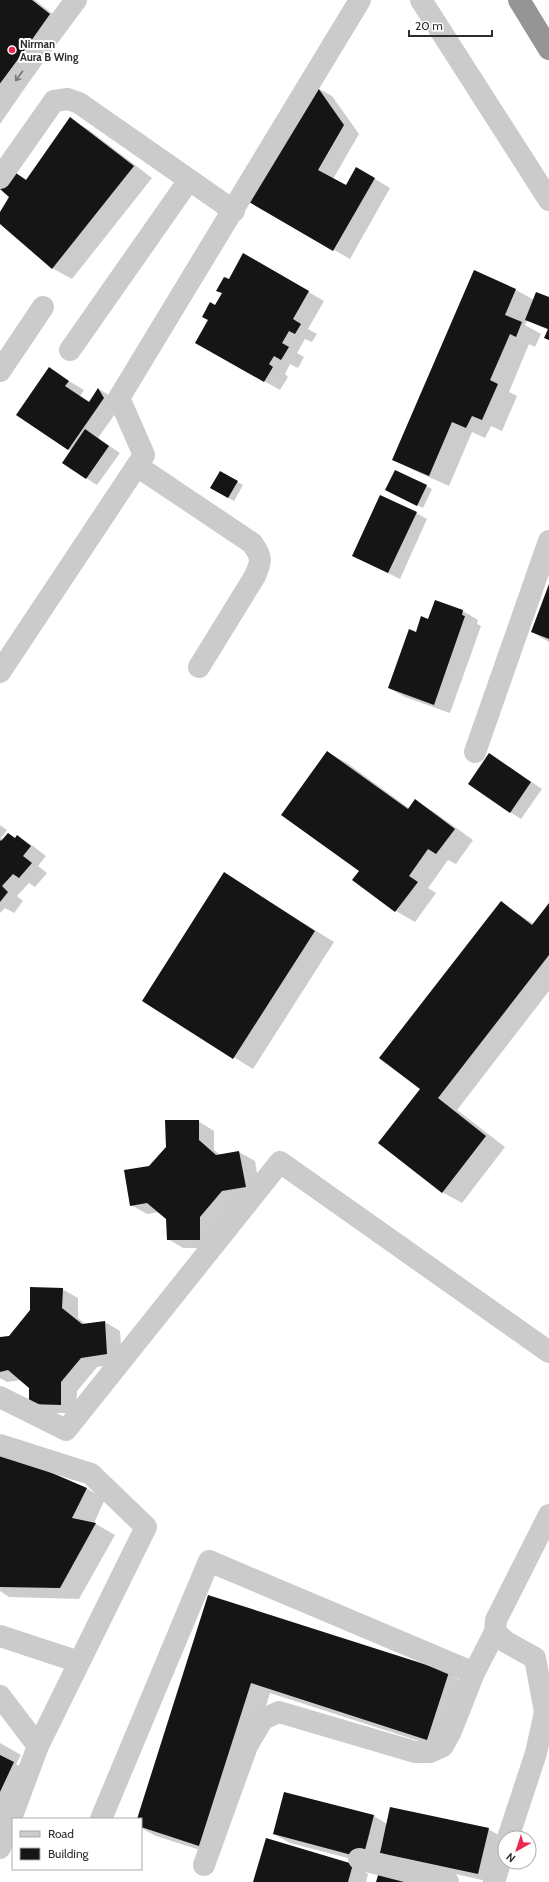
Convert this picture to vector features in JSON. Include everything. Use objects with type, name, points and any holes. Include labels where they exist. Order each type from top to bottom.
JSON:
[{"type":"highway","points":[[519,0],[549,49]]},
{"type":"street","points":[[0,102],[76,0]]},
{"type":"street","points":[[0,672],[144,455],[120,398],[360,0]]},
{"type":"street","points":[[421,0],[549,200]]},
{"type":"street","points":[[0,178],[54,101],[68,99],[79,103],[234,211]]},
{"type":"street","points":[[70,350],[189,180]]},
{"type":"street","points":[[0,371],[43,307]]},
{"type":"street","points":[[137,466],[252,543],[260,554],[261,564],[255,576],[199,667]]},
{"type":"street","points":[[475,752],[549,541]]},
{"type":"street","points":[[0,1397],[66,1430],[280,1162],[549,1352]]},
{"type":"street","points":[[0,1445],[91,1474],[146,1527],[38,1746],[0,1848]]},
{"type":"street","points":[[204,1865],[246,1746],[263,1719],[279,1712],[415,1752],[430,1752],[443,1746],[451,1731],[474,1673],[495,1632],[496,1620],[549,1515]]},
{"type":"street","points":[[101,1818],[209,1561],[474,1673]]},
{"type":"street","points":[[495,1632],[506,1642],[542,1660],[545,1712],[536,1753],[511,1830]]},
{"type":"street","points":[[0,1636],[79,1662]]},
{"type":"street","points":[[0,1696],[38,1746]]},
{"type":"street","points":[[359,1859],[448,1882]]},
{"type":"street","points":[[494,1882],[498,1870]]},
{"type":"building","name":"Nirman Aura B Wing","points":[[0,0],[32,0],[50,14],[0,85]]},
{"type":"building","points":[[316,85],[344,125],[318,170],[346,185],[356,167],[375,178],[333,251],[249,202]]},
{"type":"building","points":[[70,117],[134,166],[52,269],[0,224],[0,212],[9,197],[0,189],[13,171],[26,180]]},
{"type":"building","points":[[243,253],[309,291],[293,319],[301,324],[295,334],[289,331],[282,343],[289,347],[281,360],[274,356],[269,364],[273,367],[264,382],[195,343],[208,320],[202,317],[210,302],[215,305],[222,293],[216,291],[224,277],[229,279]]},
{"type":"building","points":[[474,270],[516,289],[505,315],[522,322],[516,337],[510,334],[490,380],[498,384],[482,420],[472,416],[466,428],[452,422],[429,476],[392,460]]},
{"type":"building","points":[[536,292],[549,297],[549,340],[544,338],[548,329],[525,320]]},
{"type":"building","points":[[49,367],[69,381],[65,386],[89,402],[98,388],[104,398],[68,450],[16,415]]},
{"type":"building","points":[[85,429],[109,446],[86,479],[62,463]]},
{"type":"building","points":[[395,470],[427,485],[417,506],[385,490]]},
{"type":"building","points":[[220,471],[238,481],[228,498],[210,488]]},
{"type":"building","points":[[380,495],[417,512],[388,573],[352,556]]},
{"type":"building","points":[[549,584],[549,639],[531,632]]},
{"type":"building","points":[[435,600],[463,610],[462,615],[465,616],[434,705],[388,688],[409,629],[416,632],[421,616],[428,619]]},
{"type":"building","points":[[327,751],[408,809],[415,799],[455,829],[436,854],[428,849],[409,876],[418,882],[395,912],[352,880],[359,871],[281,815]]},
{"type":"building","points":[[489,753],[531,782],[510,813],[468,784]]},
{"type":"building","points":[[8,833],[15,838],[17,835],[31,846],[23,856],[32,863],[19,878],[13,874],[2,886],[8,892],[0,902],[0,840],[1,841]]},
{"type":"building","points":[[224,872],[315,931],[233,1059],[142,1001]]},
{"type":"building","points":[[501,901],[532,925],[549,903],[549,955],[438,1098],[486,1136],[442,1193],[378,1143],[420,1089],[379,1058]]},
{"type":"building","points":[[165,1120],[199,1120],[199,1140],[216,1155],[239,1151],[246,1187],[222,1191],[200,1217],[200,1240],[167,1240],[166,1219],[147,1203],[130,1206],[124,1170],[149,1166],[166,1147]]},
{"type":"building","points":[[30,1287],[63,1288],[62,1308],[82,1324],[105,1321],[107,1354],[81,1358],[61,1382],[61,1405],[29,1404],[29,1388],[8,1370],[0,1372],[0,1337],[9,1336],[30,1310]]},
{"type":"building","points":[[0,1453],[10,1455],[87,1488],[72,1518],[96,1523],[60,1588],[0,1587]]},
{"type":"building","points":[[208,1595],[449,1672],[427,1740],[251,1683],[199,1846],[142,1827],[142,1818],[137,1818]]},
{"type":"building","points":[[0,1755],[14,1762],[0,1792]]},
{"type":"building","points":[[284,1792],[374,1815],[363,1858],[273,1834]]},
{"type":"building","points":[[390,1807],[489,1828],[478,1874],[380,1853]]},
{"type":"building","points":[[266,1838],[353,1864],[348,1882],[253,1882]]},
{"type":"building","points":[[379,1872],[415,1882],[376,1882]]},
{"type":"place","name":"Nirman Aura B Wing","points":[[12,50]]}]
